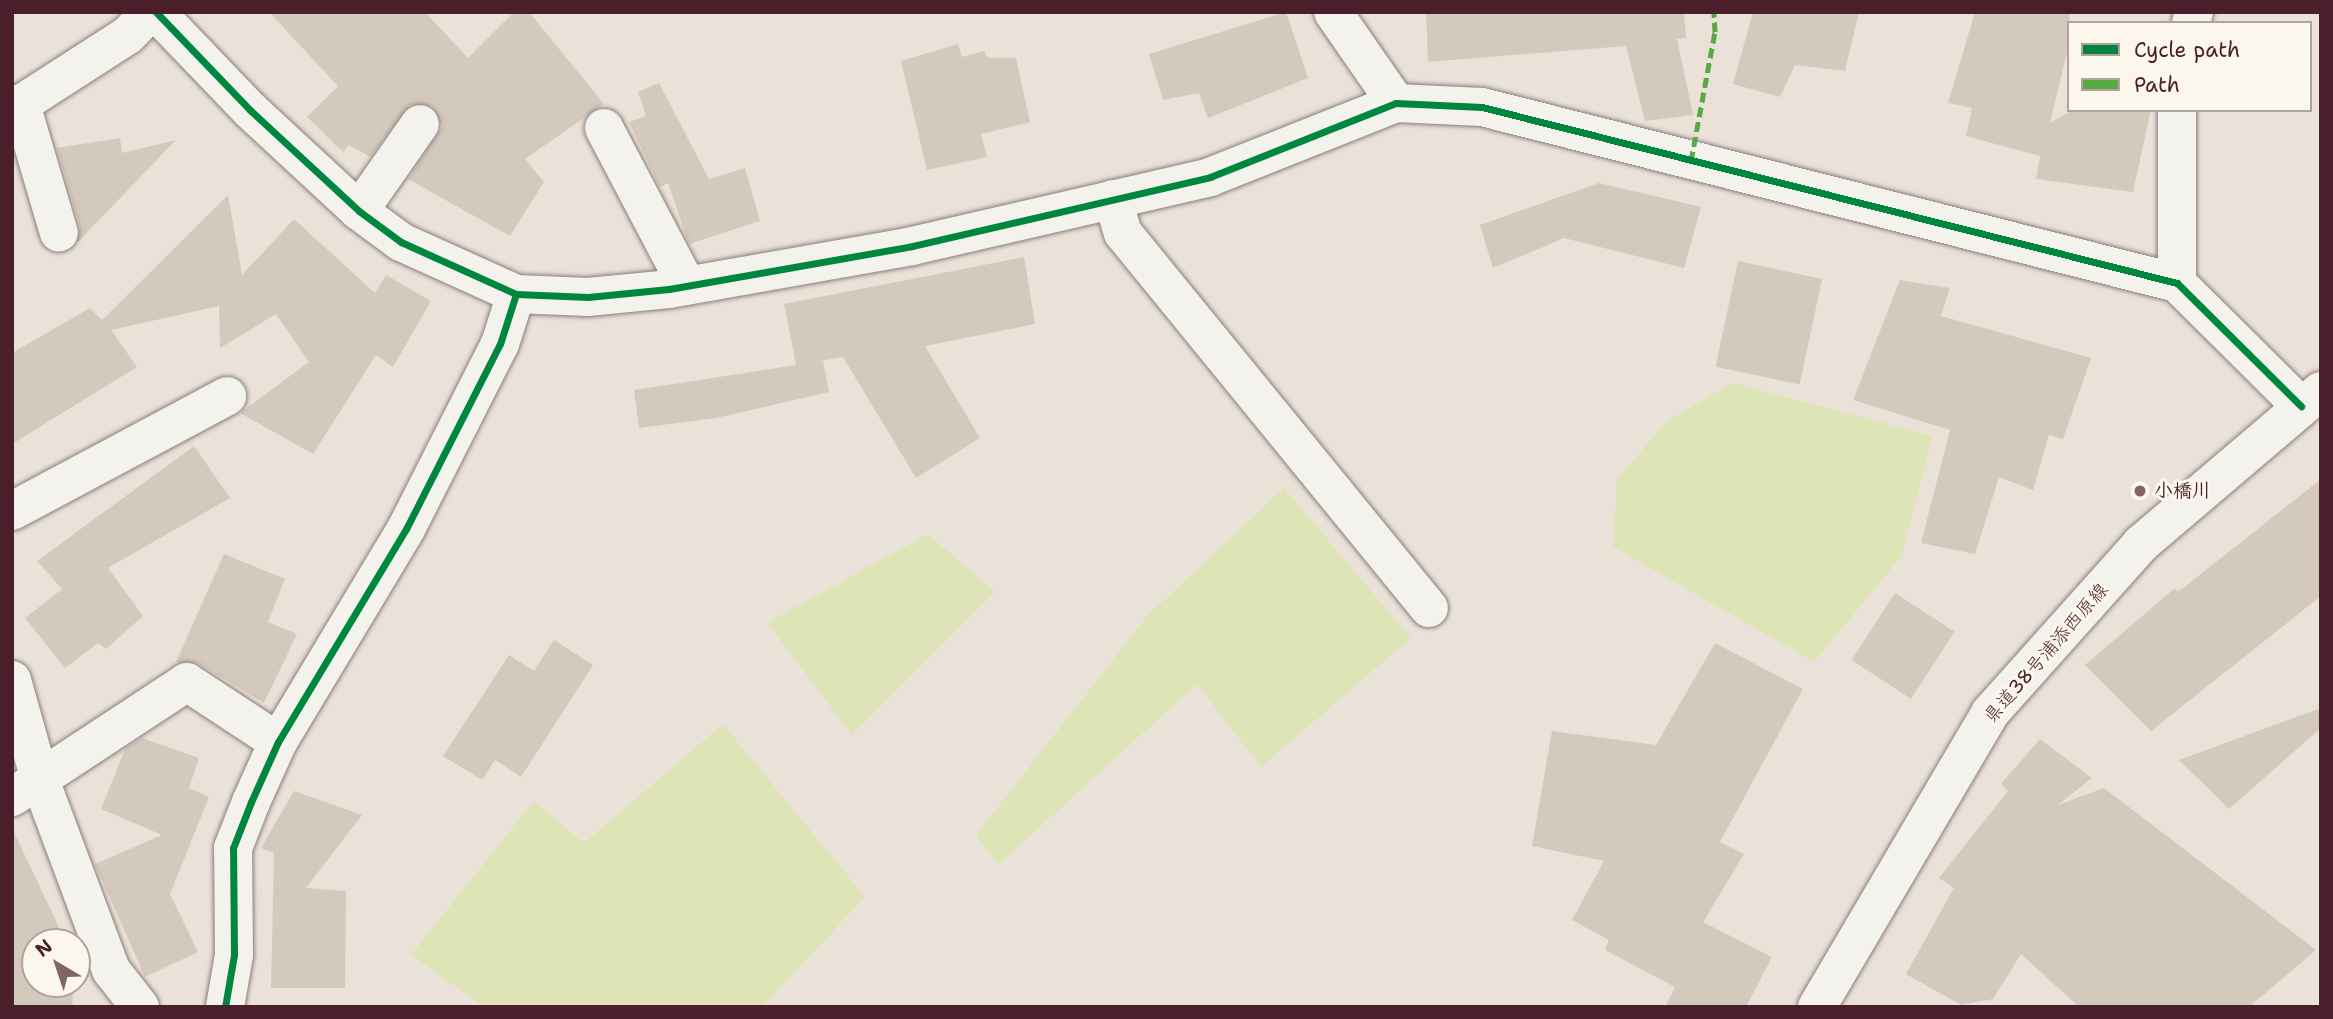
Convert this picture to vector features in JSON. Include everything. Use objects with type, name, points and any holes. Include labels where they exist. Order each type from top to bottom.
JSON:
[{"type":"street","points":[[59,233],[17,104],[128,35],[150,12]]},
{"type":"street","points":[[156,12],[250,110],[359,211],[401,242],[516,294],[588,297],[687,286],[912,246],[1210,177],[1396,103],[1482,107],[2177,283],[2311,398]]},
{"type":"street","points":[[1333,12],[1396,103]]},
{"type":"street","points":[[2177,112],[2177,283]]},
{"type":"street","points":[[359,211],[420,124]]},
{"type":"street","points":[[604,128],[687,286]]},
{"type":"street","points":[[1113,200],[1123,233],[1429,608]]},
{"type":"street","points":[[225,1007],[234,955],[233,848],[278,742],[406,529],[500,344],[516,294]]},
{"type":"street","points":[[12,511],[227,396]]},
{"type":"street","name":"県道38号浦添西原線","points":[[1817,1007],[1990,713],[2141,544],[2311,398]]},
{"type":"street","points":[[12,680],[26,788],[111,970],[140,1007]]},
{"type":"street","points":[[26,788],[187,682],[278,742]]},
{"type":"green space","points":[[1733,383],[1933,436],[1901,557],[1814,662],[1613,547],[1617,479],[1668,420]]},
{"type":"green space","points":[[1284,488],[1411,638],[1261,767],[1197,684],[998,865],[976,835],[1147,616]]},
{"type":"green space","points":[[928,534],[995,592],[852,735],[767,623]]},
{"type":"green space","points":[[723,724],[865,897],[762,1007],[484,1007],[411,955],[534,801],[584,843]]},
{"type":"building","points":[[269,12],[425,12],[468,58],[514,12],[529,12],[604,104],[525,159],[544,182],[510,236],[408,179],[442,127],[432,106],[410,105],[370,157],[349,145],[343,152],[307,117],[338,86]]},
{"type":"building","points":[[1286,12],[1308,78],[1208,118],[1199,93],[1163,100],[1149,54]]},
{"type":"building","points":[[1426,12],[1684,12],[1686,38],[1677,39],[1693,115],[1645,121],[1626,46],[1428,62]]},
{"type":"building","points":[[1753,12],[1859,12],[1845,71],[1795,65],[1780,97],[1733,84]]},
{"type":"building","points":[[1975,12],[2069,12],[2067,52],[2050,123],[2069,112],[2151,112],[2133,192],[2036,179],[2040,156],[1966,136],[1972,108],[1948,103]]},
{"type":"building","points":[[958,44],[962,57],[984,51],[988,58],[1016,58],[1030,122],[981,134],[987,157],[927,170],[901,61]]},
{"type":"building","points":[[659,83],[709,179],[745,168],[760,221],[689,244],[668,183],[660,187],[629,122],[646,116],[638,92]]},
{"type":"building","points":[[120,138],[122,153],[176,140],[77,243],[80,227],[57,148]]},
{"type":"building","points":[[1599,183],[1701,207],[1684,268],[1564,238],[1493,268],[1480,225]]},
{"type":"building","points":[[228,195],[242,275],[294,219],[375,293],[386,275],[431,301],[393,367],[376,355],[313,454],[240,413],[309,362],[276,314],[220,348],[219,306],[111,330],[137,367],[12,444],[12,353],[90,308],[102,320]]},
{"type":"building","points":[[1024,257],[1035,324],[925,346],[980,438],[916,478],[843,357],[814,362],[823,361],[829,392],[716,418],[639,428],[634,390],[796,365],[784,304]]},
{"type":"building","points":[[1738,261],[1822,279],[1800,385],[1716,367]]},
{"type":"building","points":[[1900,280],[1950,288],[1941,316],[2091,358],[2063,439],[2049,435],[2033,490],[1999,477],[1975,554],[1921,543],[1950,430],[1853,400]]},
{"type":"building","points":[[194,446],[230,498],[108,568],[143,616],[106,649],[98,643],[65,668],[25,618],[62,589],[37,561]]},
{"type":"building","points":[[2321,479],[2321,596],[2151,731],[2085,665],[2175,588],[2178,592]]},
{"type":"building","points":[[224,554],[285,579],[268,622],[297,634],[264,703],[198,663],[176,662]]},
{"type":"building","points":[[1895,593],[1955,632],[1911,699],[1851,660]]},
{"type":"building","points":[[554,640],[593,665],[521,777],[495,760],[482,780],[443,756],[509,655],[534,671]]},
{"type":"building","points":[[1715,643],[1803,689],[1720,842],[1744,854],[1703,922],[1772,957],[1746,1007],[1665,1007],[1675,987],[1605,950],[1609,940],[1572,920],[1604,861],[1532,846],[1552,731],[1656,745]]},
{"type":"building","points":[[2321,708],[2321,728],[2229,809],[2179,760]]},
{"type":"building","points":[[142,738],[199,758],[189,788],[209,797],[170,894],[198,952],[145,977],[95,864],[162,835],[101,809],[125,749]]},
{"type":"building","points":[[2040,739],[2092,778],[2058,805],[2104,788],[2316,950],[2249,1007],[2079,1007],[2021,954],[1993,999],[1961,1005],[1906,974],[1954,888],[1939,878],[2008,791],[2001,784]]},
{"type":"building","points":[[294,791],[362,815],[306,888],[346,891],[345,988],[271,988],[274,853],[261,848]]},
{"type":"building","points":[[12,828],[59,928],[21,928],[21,998],[73,998],[72,1007],[12,1007]]},
{"type":"marked path","points":[[1691,161],[1715,32],[1714,12]]},
{"type":"cycle path","points":[[156,12],[250,110],[359,211],[401,242],[516,294],[588,297],[669,289],[912,246],[1210,177],[1396,103],[1482,107],[2177,283],[2301,406]]},
{"type":"cycle path","points":[[225,1007],[234,955],[233,848],[251,802],[278,742],[406,529],[500,344],[516,294]]},
{"type":"place","name":"小橋川","points":[[2140,491]]}]
